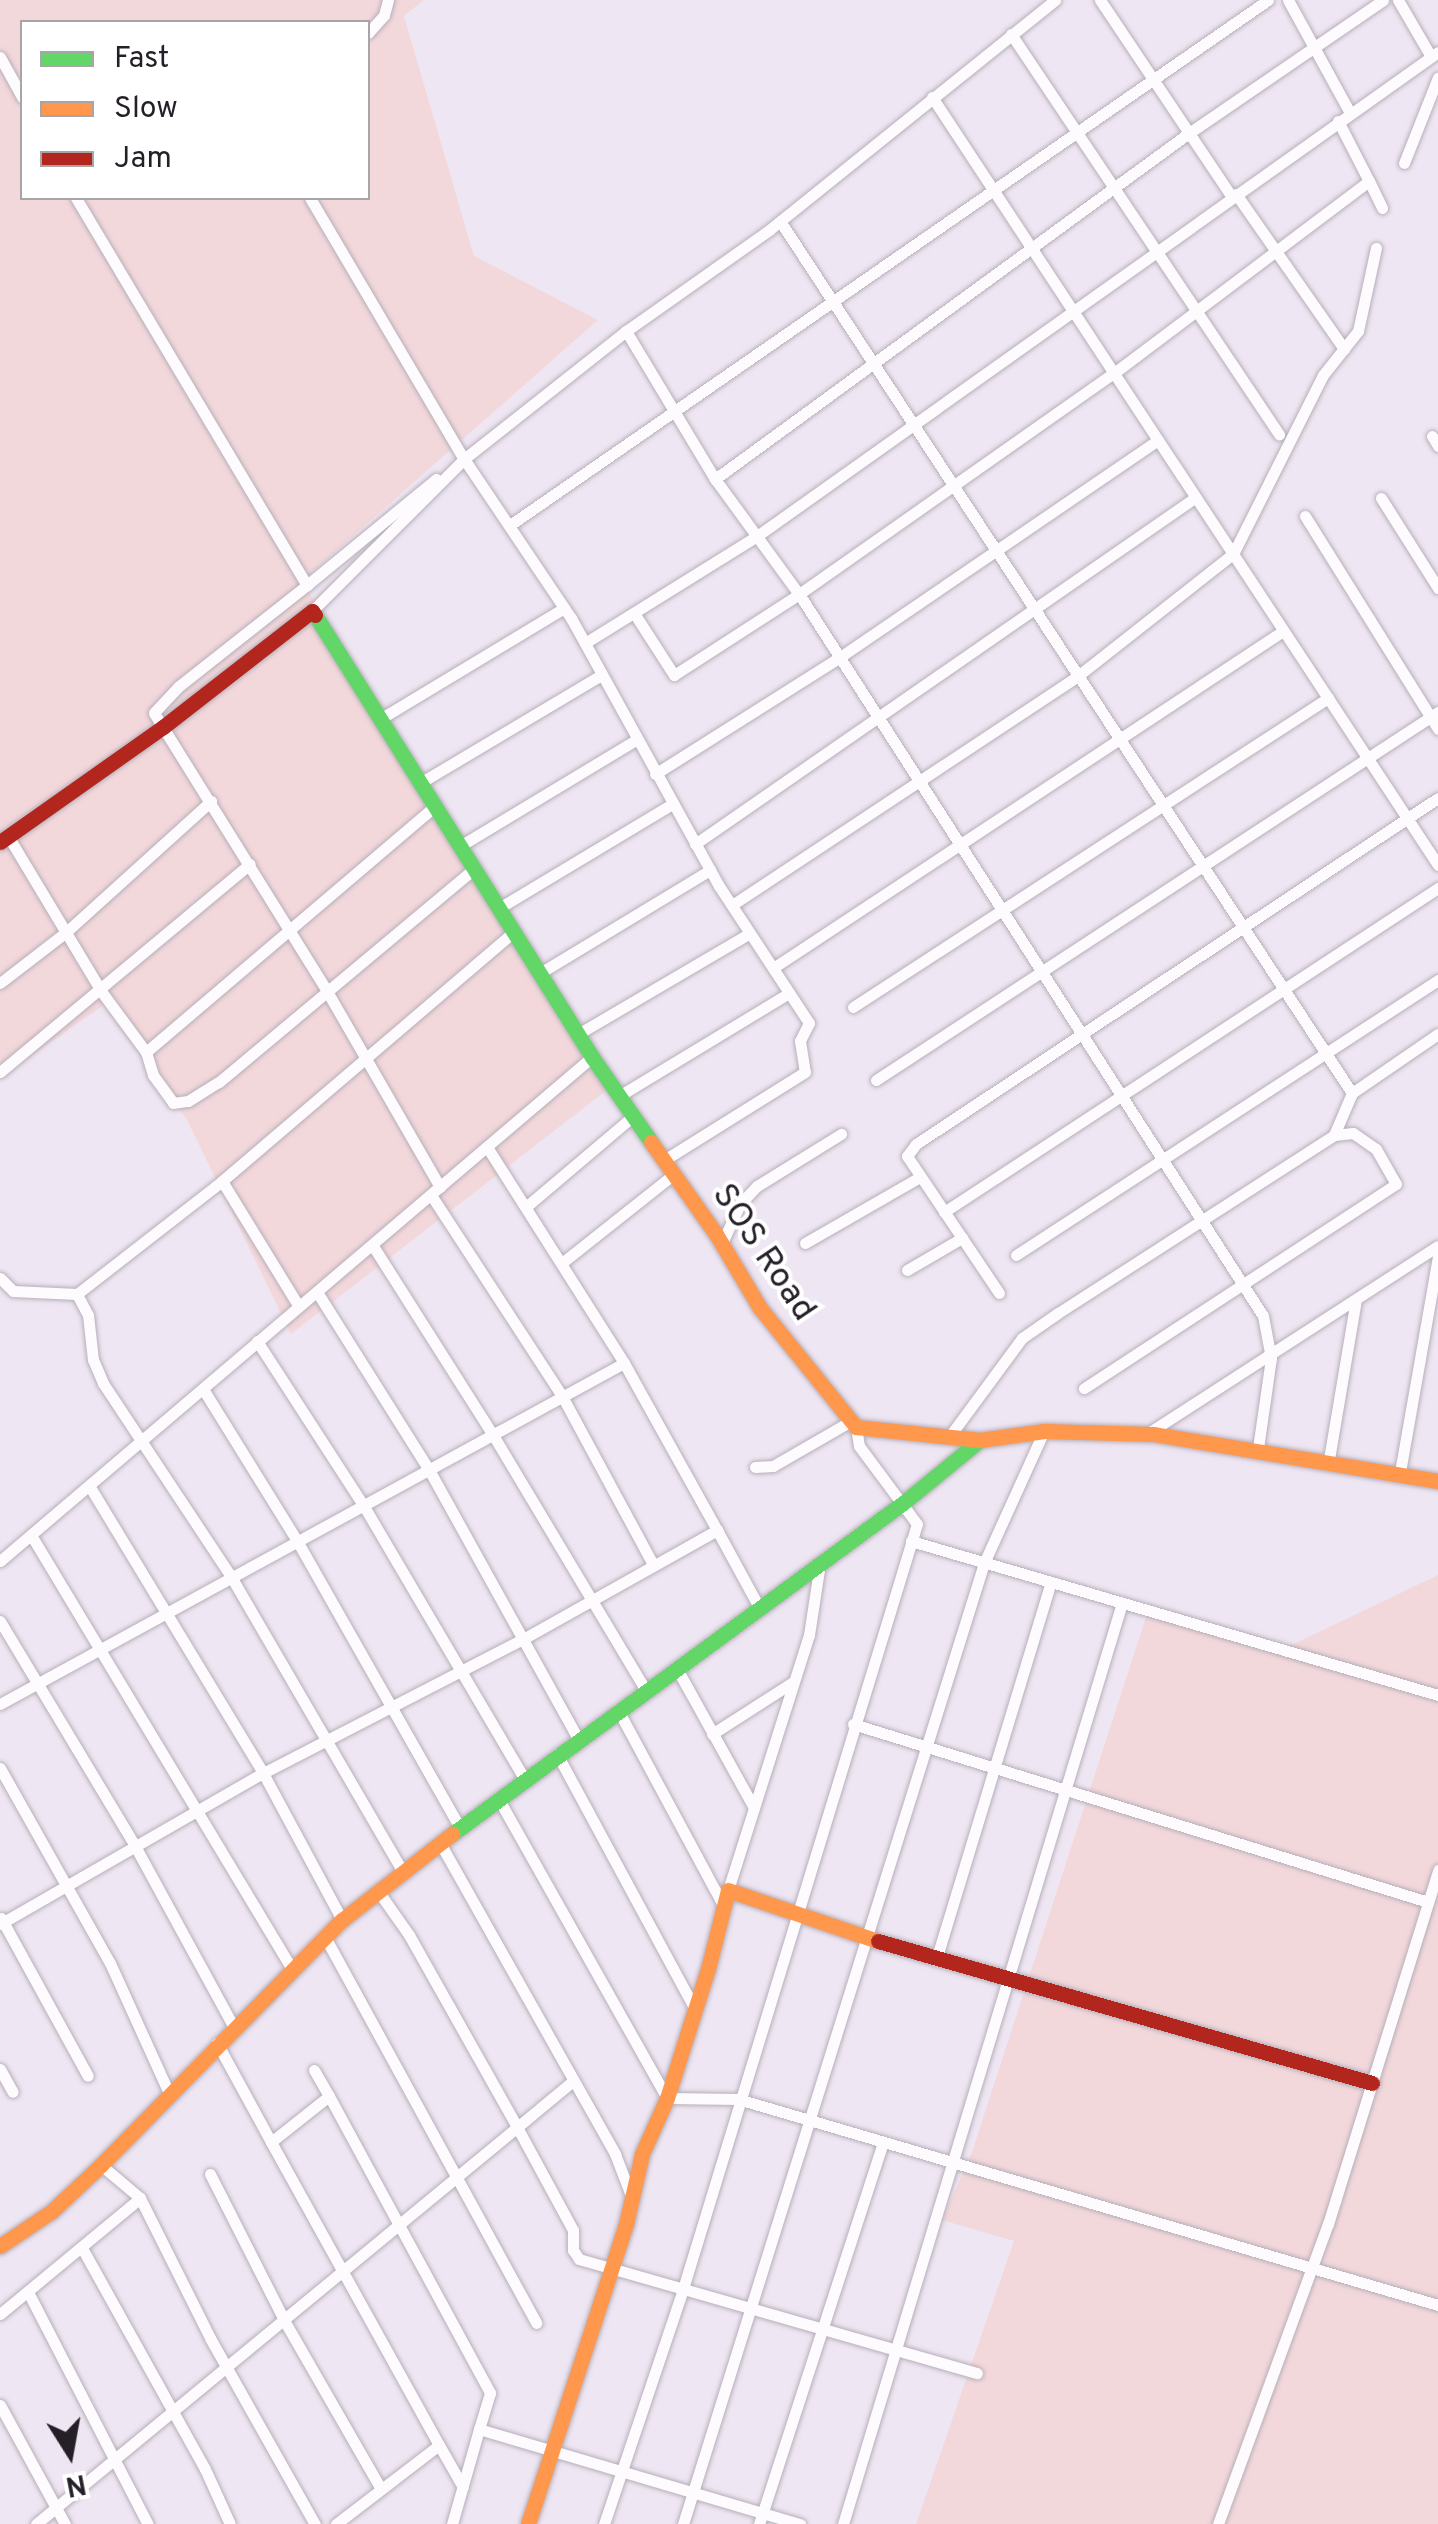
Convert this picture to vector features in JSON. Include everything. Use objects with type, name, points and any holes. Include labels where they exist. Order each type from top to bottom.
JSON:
[{"type":"street","points":[[370,31],[384,15],[388,0]]},
{"type":"street","points":[[654,1566],[562,1396],[436,1191],[365,1056],[154,713],[178,686],[307,585],[405,501],[626,330],[780,221],[1054,0]]},
{"type":"street","points":[[510,525],[1268,0]]},
{"type":"street","points":[[1288,0],[1350,113]]},
{"type":"street","points":[[714,479],[1189,133],[1382,0]]},
{"type":"street","points":[[584,643],[757,536],[1434,54],[1398,0]]},
{"type":"street","points":[[1105,2],[1189,133],[1344,349]]},
{"type":"street","points":[[1011,34],[1279,435]]},
{"type":"street","points":[[0,57],[20,94]]},
{"type":"street","points":[[1404,163],[1438,78]]},
{"type":"street","points":[[932,97],[1438,865]]},
{"type":"street","points":[[1338,122],[1382,208]]},
{"type":"street","points":[[634,613],[674,675],[799,594],[1114,373],[1369,182]]},
{"type":"street","points":[[77,200],[307,585]]},
{"type":"street","points":[[311,200],[464,459],[564,608],[710,870],[808,1023],[800,1041],[805,1072],[664,1160]]},
{"type":"street","points":[[780,221],[1352,1093]]},
{"type":"street","points":[[732,905],[1079,675],[1233,554],[1323,375],[1344,349],[1366,310],[1376,248]]},
{"type":"street","points":[[626,330],[714,479],[799,594],[1263,1316],[1271,1354],[1258,1448]]},
{"type":"street","points":[[655,774],[840,658],[1158,440]]},
{"type":"street","points":[[464,459],[312,611],[163,727],[4,839],[101,991],[146,1052],[153,1075],[172,1104],[188,1101],[219,1082],[474,869]]},
{"type":"street","points":[[695,844],[1196,498]]},
{"type":"street","points":[[1381,498],[1438,588]]},
{"type":"street","points":[[1305,516],[1434,714],[1438,730]]},
{"type":"street","points":[[380,719],[564,608]]},
{"type":"street","name":"SOS Road","points":[[312,611],[592,1057],[722,1243],[760,1308],[854,1424]]},
{"type":"street","points":[[773,968],[1284,630]]},
{"type":"street","points":[[420,782],[601,674]]},
{"type":"street","points":[[853,1008],[1328,698]]},
{"type":"street","points":[[876,1080],[1434,714]]},
{"type":"street","points":[[460,846],[636,740]]},
{"type":"street","points":[[999,1293],[907,1156],[916,1144],[1438,798]]},
{"type":"street","points":[[0,984],[65,933],[211,801]]},
{"type":"street","points":[[499,908],[672,804]]},
{"type":"street","points":[[146,1052],[435,806]]},
{"type":"street","points":[[0,1072],[250,864]]},
{"type":"street","points":[[540,973],[710,870]]},
{"type":"street","points":[[944,1212],[1438,888]]},
{"type":"street","points":[[0,1278],[12,1291],[77,1294],[222,1181],[514,932]]},
{"type":"street","points":[[578,1034],[750,933]]},
{"type":"street","points":[[1016,1255],[1438,980]]},
{"type":"street","points":[[619,1096],[789,993]]},
{"type":"street","points":[[1334,1135],[1352,1093],[1438,1034]]},
{"type":"street","points":[[1,1558],[90,1488],[298,1305],[373,1246],[592,1057]]},
{"type":"street","points":[[526,1206],[634,1116]]},
{"type":"street","points":[[949,1437],[1022,1338],[1334,1135],[1347,1131],[1376,1150],[1396,1184],[1084,1388]]},
{"type":"street","points":[[722,1243],[740,1204],[757,1186],[841,1134]]},
{"type":"street","points":[[487,1147],[624,1363],[759,1607]]},
{"type":"street","points":[[563,1262],[674,1174]]},
{"type":"street","points":[[805,1243],[920,1176]]},
{"type":"street","points":[[222,1181],[298,1305]]},
{"type":"street","points":[[907,1270],[962,1238]]},
{"type":"street","points":[[373,1246],[493,1434],[645,1690]]},
{"type":"street","points":[[1148,1434],[1438,1246]]},
{"type":"street","points":[[1400,1472],[1438,1257]]},
{"type":"street","points":[[317,1292],[428,1468],[578,1738]]},
{"type":"street","points":[[77,1294],[88,1315],[92,1360],[230,1575],[403,1872]]},
{"type":"street","points":[[1329,1459],[1356,1299]]},
{"type":"street","points":[[257,1341],[362,1503],[458,1672],[524,1778]]},
{"type":"street","points":[[0,1704],[624,1363]]},
{"type":"street","points":[[203,1390],[296,1539],[460,1828]]},
{"type":"street","points":[[854,1424],[873,1432],[980,1440],[1044,1432],[1148,1434],[1329,1459],[1438,1481]]},
{"type":"street","points":[[755,1467],[773,1466],[854,1424]]},
{"type":"street","points":[[604,2524],[684,2286],[794,1915],[917,1524],[860,1446],[854,1424]]},
{"type":"street","points":[[683,2524],[984,1562],[1044,1432]]},
{"type":"street","points":[[0,2246],[52,2211],[101,2165],[342,1920],[524,1778],[903,1502],[980,1440]]},
{"type":"street","points":[[90,1488],[263,1774],[342,1920]]},
{"type":"street","points":[[88,2076],[1,1921],[263,1774],[523,1639],[717,1530]]},
{"type":"street","points":[[31,1536],[102,1646],[292,1970]]},
{"type":"street","points":[[912,1541],[1438,1694]]},
{"type":"street","points":[[528,2524],[613,2266],[642,2154],[667,2098],[809,1635],[820,1563]]},
{"type":"street","points":[[936,1960],[1051,1582]]},
{"type":"street","points":[[843,2524],[1122,1603]]},
{"type":"street","points":[[0,1621],[135,1846],[234,2026]]},
{"type":"street","points":[[676,1667],[754,1808]]},
{"type":"street","points":[[712,1734],[794,1682]]},
{"type":"street","points":[[618,1710],[724,1907]]},
{"type":"street","points":[[853,1724],[1428,1902]]},
{"type":"street","points":[[556,1754],[695,2009]]},
{"type":"street","points":[[0,1768],[110,1964],[169,2093]]},
{"type":"street","points":[[498,1798],[667,2098]]},
{"type":"street","points":[[440,1843],[614,2154],[632,2198]]},
{"type":"street","points":[[1218,2524],[1312,2266],[1438,1870]]},
{"type":"street","points":[[728,1890],[936,1960],[1372,2083]]},
{"type":"street","points":[[378,1891],[409,1934],[517,2126],[573,2230],[573,2250],[588,2264],[613,2266],[977,2373]]},
{"type":"street","points":[[325,1937],[536,2323]]},
{"type":"street","points":[[217,2043],[463,2487]]},
{"type":"street","points":[[0,2068],[13,2092]]},
{"type":"street","points":[[314,2070],[401,2223],[490,2393],[452,2524]]},
{"type":"street","points":[[36,2524],[573,2081]]},
{"type":"street","points":[[271,2142],[329,2096]]},
{"type":"street","points":[[667,2098],[738,2099],[1438,2304]]},
{"type":"street","points":[[761,2519],[883,2142]]},
{"type":"street","points":[[101,2165],[140,2198],[315,2524]]},
{"type":"street","points":[[210,2174],[285,2322],[380,2488]]},
{"type":"street","points":[[0,2314],[140,2198]]},
{"type":"street","points":[[82,2248],[230,2524]]},
{"type":"street","points":[[28,2292],[148,2524]]},
{"type":"street","points":[[0,2405],[65,2524]]},
{"type":"street","points":[[479,2429],[692,2492],[761,2519],[800,2524]]},
{"type":"street","points":[[336,2524],[439,2445]]},
{"type":"shaded area","points":[[0,0],[424,0],[404,16],[474,256],[598,320],[302,581],[611,1087],[291,1334],[187,1120],[104,1005],[0,1078]]},
{"type":"shaded area","points":[[1438,1575],[1438,2524],[916,2524],[1014,2241],[942,2220],[971,2155],[1149,1608],[1279,1651]]},
{"type":"traffic: fast","points":[[315,615],[592,1057],[651,1142]]},
{"type":"traffic: fast","points":[[452,1834],[903,1503],[980,1440]]},
{"type":"traffic: slow","points":[[651,1142],[716,1234],[760,1308],[856,1427],[980,1440],[1044,1431],[1154,1434],[1438,1481]]},
{"type":"traffic: slow","points":[[0,2246],[52,2211],[101,2165],[342,1920],[452,1834]]},
{"type":"traffic: slow","points":[[528,2524],[626,2224],[642,2154],[667,2098],[708,1969],[728,1890],[878,1941]]},
{"type":"traffic: jam","points":[[0,842],[163,727],[312,611],[315,615]]},
{"type":"traffic: jam","points":[[878,1941],[1372,2083]]}]
